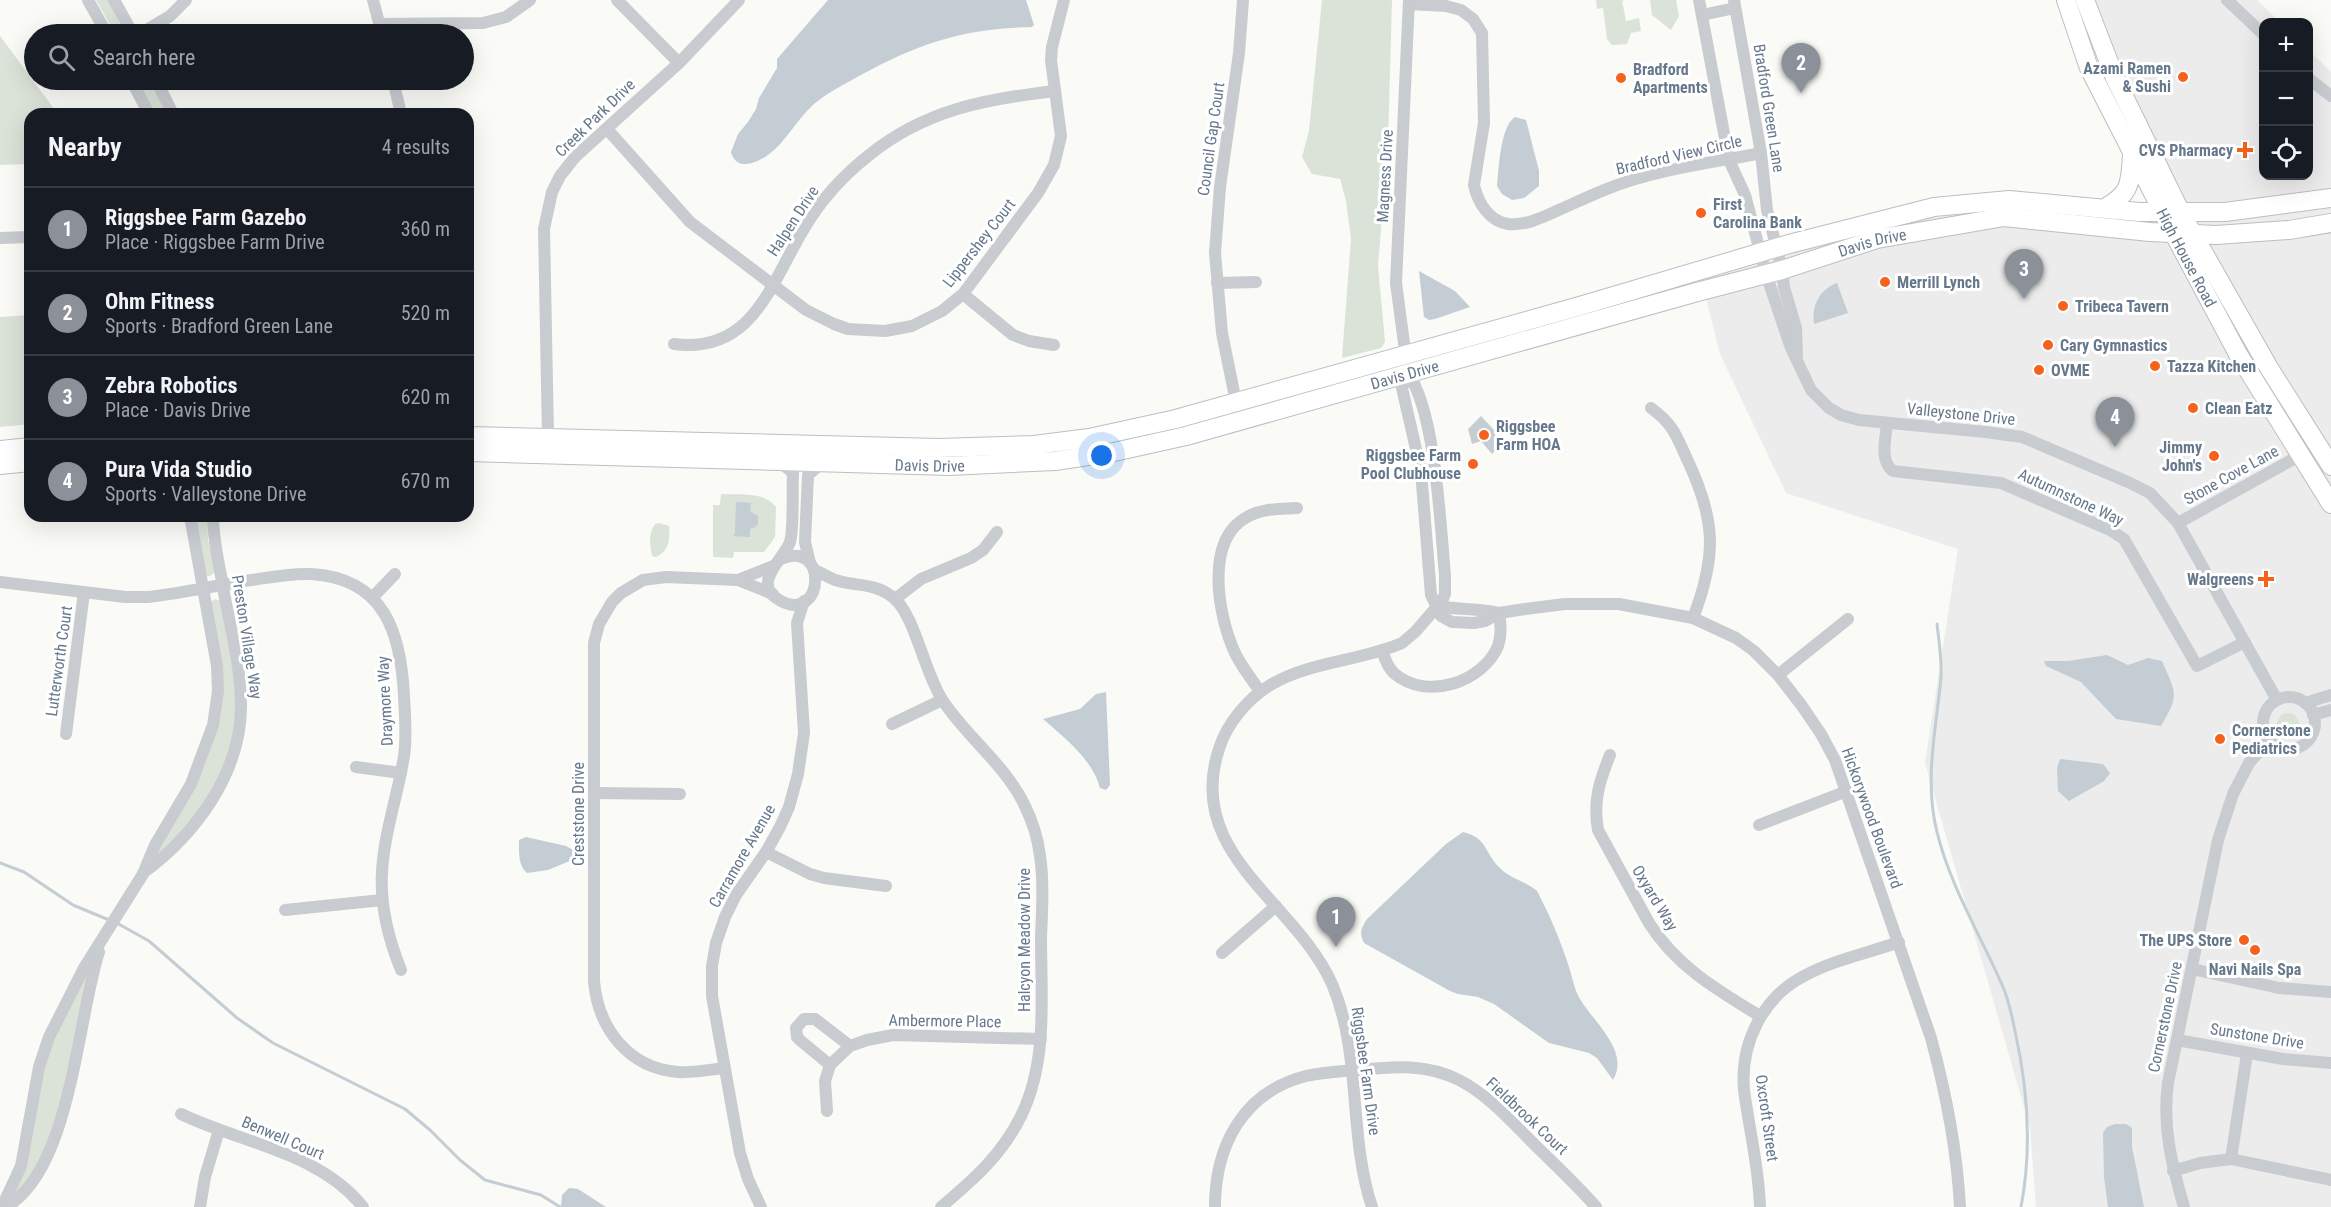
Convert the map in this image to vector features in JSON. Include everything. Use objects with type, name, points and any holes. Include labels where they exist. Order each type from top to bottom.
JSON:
[{"type":"main road","name":"High House Road","points":[[2066,0],[2089,68],[2162,212],[2238,354],[2299,456],[2331,504]]},
{"type":"main road","name":"High House Road","points":[[2085,0],[2115,78],[2181,213],[2269,368],[2331,466]]},
{"type":"main road","points":[[2106,208],[2126,193],[2130,181],[2132,153]]},
{"type":"main road","name":"Davis Drive","points":[[474,436],[976,448],[1089,438],[1157,424],[1899,215],[1946,206],[2009,200],[2162,212],[2225,213],[2331,198]]},
{"type":"main road","name":"Davis Drive","points":[[474,452],[949,466],[1056,461],[1114,452],[1186,436],[1774,272],[1877,239],[2004,217],[2193,235],[2242,235],[2331,223]]},
{"type":"main road","points":[[0,450],[24,448]]},
{"type":"main road","points":[[2299,456],[2307,456],[2331,476]]},
{"type":"main road","points":[[0,465],[24,463]]},
{"type":"street","points":[[88,0],[101,24]]},
{"type":"street","points":[[114,0],[127,24]]},
{"type":"street","points":[[157,24],[170,16],[186,0]]},
{"type":"street","points":[[373,0],[380,24]]},
{"type":"street","points":[[466,24],[483,23],[506,16],[530,0]]},
{"type":"street","points":[[617,0],[679,63]]},
{"type":"street","name":"Creek Park Drive","points":[[548,437],[543,271],[544,220],[552,192],[560,176],[575,157],[679,63],[739,0]]},
{"type":"street","name":"Lippershey Court","points":[[607,129],[680,212],[820,318],[848,329],[868,331],[898,329],[927,320],[963,294],[1038,193],[1054,165],[1061,136],[1052,73],[1052,47],[1064,0]]},
{"type":"street","name":"Council Gap Court","points":[[1236,402],[1226,362],[1216,283],[1215,253],[1217,214],[1239,53],[1243,0]]},
{"type":"street","points":[[1700,0],[1729,160],[1738,175],[1769,251]]},
{"type":"street","points":[[2227,0],[2259,30]]},
{"type":"street","name":"Bradford View Circle","points":[[1409,2],[1461,10],[1473,19],[1482,33],[1484,123],[1474,185],[1476,194],[1488,214],[1500,221],[1509,224],[1528,222],[1629,181],[1761,153]]},
{"type":"street","name":"Magness Drive","points":[[1405,354],[1396,283],[1409,2]]},
{"type":"street","name":"Bradford Green Lane","points":[[1702,15],[1734,4],[1761,153],[1769,251]]},
{"type":"street","points":[[2313,82],[2331,96]]},
{"type":"street","points":[[136,90],[146,108]]},
{"type":"street","points":[[161,90],[170,108]]},
{"type":"street","points":[[395,90],[400,108]]},
{"type":"street","name":"Halpen Drive","points":[[674,344],[705,345],[723,338],[750,319],[774,285],[783,264],[816,210],[853,168],[886,142],[929,118],[961,107],[1006,97],[1054,91]]},
{"type":"street","points":[[0,238],[24,237]]},
{"type":"street","name":"Valleystone Drive","points":[[1769,251],[1791,348],[1805,381],[1829,408],[1841,415],[1859,420],[2022,437],[2138,486],[2159,501],[2178,523],[2277,700]]},
{"type":"street","points":[[1216,283],[1256,282]]},
{"type":"street","points":[[963,294],[1013,335],[1029,341],[1054,345]]},
{"type":"street","name":"Riggsbee Farm Drive","points":[[1372,1207],[1363,1167],[1344,1017],[1330,981],[1307,942],[1227,845],[1219,828],[1213,800],[1213,775],[1221,742],[1236,717],[1260,692],[1293,674],[1402,643],[1415,633],[1445,594],[1437,489],[1425,418],[1416,384],[1408,373],[1405,354]]},
{"type":"street","points":[[1651,408],[1667,420],[1674,430],[1702,490],[1708,511],[1710,540],[1708,569],[1693,618]]},
{"type":"street","name":"Autumnstone Way","points":[[1887,423],[1884,458],[1888,467],[1893,471],[2001,483],[2110,530],[2124,540],[2197,666],[2245,642]]},
{"type":"street","name":"Stone Cove Lane","points":[[2178,523],[2299,456]]},
{"type":"street","points":[[773,594],[768,579],[790,542],[793,473],[780,462]]},
{"type":"street","points":[[814,592],[816,585],[806,542],[808,475],[822,463]]},
{"type":"street","points":[[1260,692],[1236,654],[1227,629],[1221,596],[1221,550],[1232,531],[1247,517],[1266,510],[1297,508]]},
{"type":"street","name":"Preston Village Way","points":[[4,1207],[21,1166],[39,1067],[49,1037],[84,968],[142,874],[154,845],[191,784],[213,725],[218,679],[191,522]]},
{"type":"street","name":"Preston Village Way","points":[[142,874],[164,858],[205,810],[234,756],[241,722],[240,684],[215,547],[213,522]]},
{"type":"street","points":[[776,563],[792,556],[805,559],[812,566],[836,580],[875,587],[895,600],[921,579],[971,558],[983,550],[997,532]]},
{"type":"street","name":"Creststone Drive","points":[[738,580],[776,563]]},
{"type":"street","name":"Draymore Way","points":[[0,582],[148,597],[285,574],[312,574],[337,579],[372,598],[392,626],[400,654],[406,738],[384,849],[382,900],[388,932],[401,970]]},
{"type":"street","points":[[372,598],[395,574]]},
{"type":"street","name":"Creststone Drive","points":[[724,1068],[680,1072],[652,1066],[626,1050],[609,1032],[603,1021],[594,981],[594,643],[603,614],[621,593],[653,577],[738,580],[773,594]]},
{"type":"street","points":[[783,602],[797,604],[836,580]]},
{"type":"street","name":"Lutterworth Court","points":[[66,734],[84,592]]},
{"type":"street","name":"Carramore Avenue","points":[[773,594],[783,602],[797,623]]},
{"type":"street","name":"Halcyon Meadow Drive","points":[[895,600],[910,624],[924,663],[942,700],[1009,779],[1024,804],[1037,840],[1042,873],[1041,1039],[1035,1078],[1022,1115],[1011,1134],[984,1170],[941,1207]]},
{"type":"street","name":"Carramore Avenue","points":[[761,1207],[743,1166],[724,1068],[712,996],[714,954],[720,930],[730,906],[766,852],[789,807],[802,756],[803,712],[797,623],[804,601]]},
{"type":"street","name":"Hickorywood Boulevard","points":[[1437,606],[1460,610],[1487,610],[1499,614],[1565,604],[1597,603],[1640,606],[1693,618],[1736,638],[1754,651],[1778,675],[1821,734],[1847,791],[1899,942],[1931,1038],[1940,1074],[1955,1157],[1960,1207]]},
{"type":"street","points":[[1382,650],[1390,669],[1405,680],[1432,687],[1457,682],[1477,672],[1494,653],[1501,635],[1499,614]]},
{"type":"street","points":[[1778,675],[1848,619]]},
{"type":"street","points":[[2305,704],[2331,695]]},
{"type":"street","points":[[2291,698],[2305,704],[2313,715],[2314,729],[2311,736],[2301,746],[2288,749],[2281,748],[2270,740],[2265,734],[2263,719],[2266,711],[2277,700],[2291,698]]},
{"type":"street","points":[[892,724],[942,700]]},
{"type":"street","points":[[2313,715],[2331,710]]},
{"type":"street","name":"Cornerstone Drive","points":[[2184,1207],[2168,1144],[2166,1106],[2177,1040],[2218,840],[2233,794],[2249,763],[2270,740]]},
{"type":"street","name":"Oxyard Way","points":[[1610,756],[1597,790],[1595,809],[1598,830],[1649,923],[1657,936],[1683,965],[1760,1016]]},
{"type":"street","points":[[356,767],[400,773]]},
{"type":"street","points":[[1759,825],[1847,791]]},
{"type":"street","points":[[595,793],[680,794]]},
{"type":"street","points":[[766,852],[810,874],[824,878],[886,886]]},
{"type":"street","points":[[285,910],[382,900]]},
{"type":"street","points":[[1222,953],[1276,906]]},
{"type":"street","name":"Preston Village Way","points":[[4,1207],[19,1198],[37,1175],[58,1132],[91,979],[106,931]]},
{"type":"street","name":"Oxcroft Street","points":[[1760,1207],[1757,1168],[1744,1079],[1747,1049],[1760,1016],[1783,990],[1802,977],[1899,942]]},
{"type":"street","points":[[2192,969],[2279,988],[2331,992]]},
{"type":"street","points":[[827,1111],[825,1081],[830,1065],[797,1037],[798,1023],[804,1018],[815,1019],[850,1047]]},
{"type":"street","name":"Ambermore Place","points":[[830,1065],[850,1047],[867,1040],[893,1035],[1041,1039]]},
{"type":"street","name":"Sunstone Drive","points":[[2177,1040],[2247,1054],[2331,1063]]},
{"type":"street","points":[[2231,1159],[2247,1054]]},
{"type":"street","name":"Fieldbrook Court","points":[[1215,1207],[1216,1179],[1222,1151],[1233,1131],[1253,1105],[1271,1091],[1294,1080],[1323,1073],[1415,1066],[1450,1076],[1468,1085],[1498,1108],[1596,1207]]},
{"type":"street","name":"Benwell Court","points":[[182,1114],[306,1163],[343,1187],[363,1207]]},
{"type":"street","points":[[200,1207],[205,1177],[219,1130]]},
{"type":"street","points":[[2174,1171],[2200,1163],[2231,1159],[2331,1180]]},
{"type":"shaded area","points":[[96,0],[109,0],[120,24],[110,24]]},
{"type":"shaded area","points":[[828,0],[1026,0],[1034,25],[964,34],[903,54],[837,88],[819,100],[768,155],[752,163],[737,162],[731,152],[738,134],[756,109],[759,98],[777,68],[777,59]]},
{"type":"shaded area","points":[[1322,0],[1392,0],[1388,143],[1378,266],[1385,342],[1381,348],[1342,358],[1351,239],[1346,201],[1340,179],[1312,174],[1302,157],[1309,131]]},
{"type":"shaded area","points":[[1596,0],[1625,0],[1622,1],[1626,21],[1639,18],[1641,31],[1631,33],[1627,44],[1612,45],[1607,39],[1603,8],[1597,9]]},
{"type":"shaded area","points":[[1650,0],[1676,0],[1679,16],[1671,30],[1652,15]]},
{"type":"shaded area","points":[[2081,0],[2257,0],[2276,18],[2259,18],[2259,180],[2313,180],[2313,54],[2331,72],[2331,1207],[2036,1207],[2030,1128],[1925,763],[1958,549],[1786,493],[1720,354],[1701,277],[1881,225],[1994,209],[2178,222],[2085,31]]},
{"type":"shaded area","points":[[0,36],[24,68],[24,90],[40,90],[54,108],[24,108],[24,164],[0,165]]},
{"type":"shaded area","points":[[140,90],[155,90],[165,108],[150,108]]},
{"type":"shaded area","points":[[1515,117],[1526,120],[1539,171],[1539,186],[1524,198],[1512,200],[1502,194],[1497,186],[1503,138],[1510,122]]},
{"type":"shaded area","points":[[1419,271],[1455,291],[1470,307],[1435,319],[1429,320],[1424,317]]},
{"type":"shaded area","points":[[1837,283],[1848,313],[1814,324],[1813,317],[1818,299],[1826,289]]},
{"type":"shaded area","points":[[24,315],[24,425],[0,427],[0,317]]},
{"type":"shaded area","name":"Riggsbee Farm HOA","points":[[1481,416],[1505,442],[1492,454],[1481,441],[1472,444],[1468,429]]},
{"type":"shaded area","points":[[721,494],[758,496],[765,498],[776,507],[775,537],[764,552],[734,552],[733,558],[713,557],[713,505],[720,505]]},
{"type":"shaded area","points":[[736,502],[751,503],[750,511],[758,516],[758,524],[750,529],[750,537],[733,536]]},
{"type":"shaded area","points":[[193,522],[207,522],[208,540],[216,571],[210,576],[205,576]]},
{"type":"shaded area","points":[[655,524],[669,526],[669,536],[664,552],[656,557],[652,556],[650,536]]},
{"type":"shaded area","points":[[215,599],[221,601],[237,700],[229,752],[207,800],[185,827],[157,854],[216,726],[210,602]]},
{"type":"shaded area","points":[[2107,655],[2128,665],[2148,658],[2162,661],[2174,694],[2171,707],[2161,726],[2116,719],[2081,682],[2046,666],[2044,661],[2068,661]]},
{"type":"shaded area","points":[[1106,692],[1110,785],[1106,790],[1100,788],[1091,768],[1077,750],[1043,719],[1080,709],[1096,694]]},
{"type":"shaded area","points":[[2284,713],[2292,713],[2299,720],[2299,728],[2292,735],[2284,735],[2277,728],[2277,720]]},
{"type":"shaded area","points":[[2060,759],[2103,764],[2110,773],[2104,781],[2069,801],[2058,791],[2057,768]]},
{"type":"shaded area","points":[[1463,832],[1477,838],[1504,872],[1537,891],[1561,945],[1576,991],[1605,1033],[1617,1056],[1617,1068],[1613,1080],[1597,1058],[1589,1053],[1549,1043],[1494,1004],[1478,997],[1450,991],[1364,943],[1361,931],[1367,919],[1446,844]]},
{"type":"shaded area","points":[[526,837],[566,846],[575,851],[572,860],[548,870],[527,873],[521,863],[519,849],[519,840]]},
{"type":"shaded area","points":[[98,947],[57,1125],[32,1178],[7,1204],[47,1050]]},
{"type":"shaded area","points":[[2126,1124],[2132,1128],[2132,1147],[2144,1207],[2108,1207],[2104,1177],[2103,1133],[2107,1127]]},
{"type":"shaded area","points":[[569,1188],[578,1189],[606,1207],[561,1207],[562,1195]]},
{"type":"waterway","points":[[1937,624],[1941,678],[1932,755],[1933,813],[1950,872],[2003,987],[2011,1014],[2026,1097],[2027,1163],[2021,1207]]},
{"type":"waterway","points":[[0,863],[24,872],[73,905],[109,920]]},
{"type":"waterway","points":[[115,922],[149,941],[237,1018],[273,1043],[405,1109],[485,1180],[541,1195],[560,1207]]},
{"type":"place","name":"Azami Ramen & Sushi","points":[[2183,77]]},
{"type":"place","name":"Bradford Apartments","points":[[1621,78]]},
{"type":"place","name":"Ohm Fitness","points":[[1801,93]]},
{"type":"place","name":"CVS Pharmacy","points":[[2245,150]]},
{"type":"place","name":"First Carolina Bank","points":[[1701,213]]},
{"type":"place","name":"Merrill Lynch","points":[[1885,282]]},
{"type":"place","name":"Zebra Robotics","points":[[2024,299]]},
{"type":"place","name":"Tribeca Tavern","points":[[2063,306]]},
{"type":"place","name":"Cary Gymnastics","points":[[2048,345]]},
{"type":"place","name":"Tazza Kitchen","points":[[2155,366]]},
{"type":"place","name":"OVME","points":[[2039,370]]},
{"type":"place","name":"Clean Eatz","points":[[2193,408]]},
{"type":"place","name":"Riggsbee Farm HOA","points":[[1484,435]]},
{"type":"place","name":"Pura Vida Studio","points":[[2115,447]]},
{"type":"place","name":"Jimmy John's","points":[[2214,456]]},
{"type":"place","name":"Riggsbee Farm Pool Clubhouse","points":[[1473,464]]},
{"type":"place","name":"Walgreens","points":[[2266,579]]},
{"type":"place","name":"Cornerstone Pediatrics","points":[[2220,739]]},
{"type":"place","name":"The UPS Store","points":[[2244,940]]},
{"type":"place","name":"Riggsbee Farm Gazebo","points":[[1336,947]]},
{"type":"place","name":"Navi Nails Spa","points":[[2255,950]]}]
